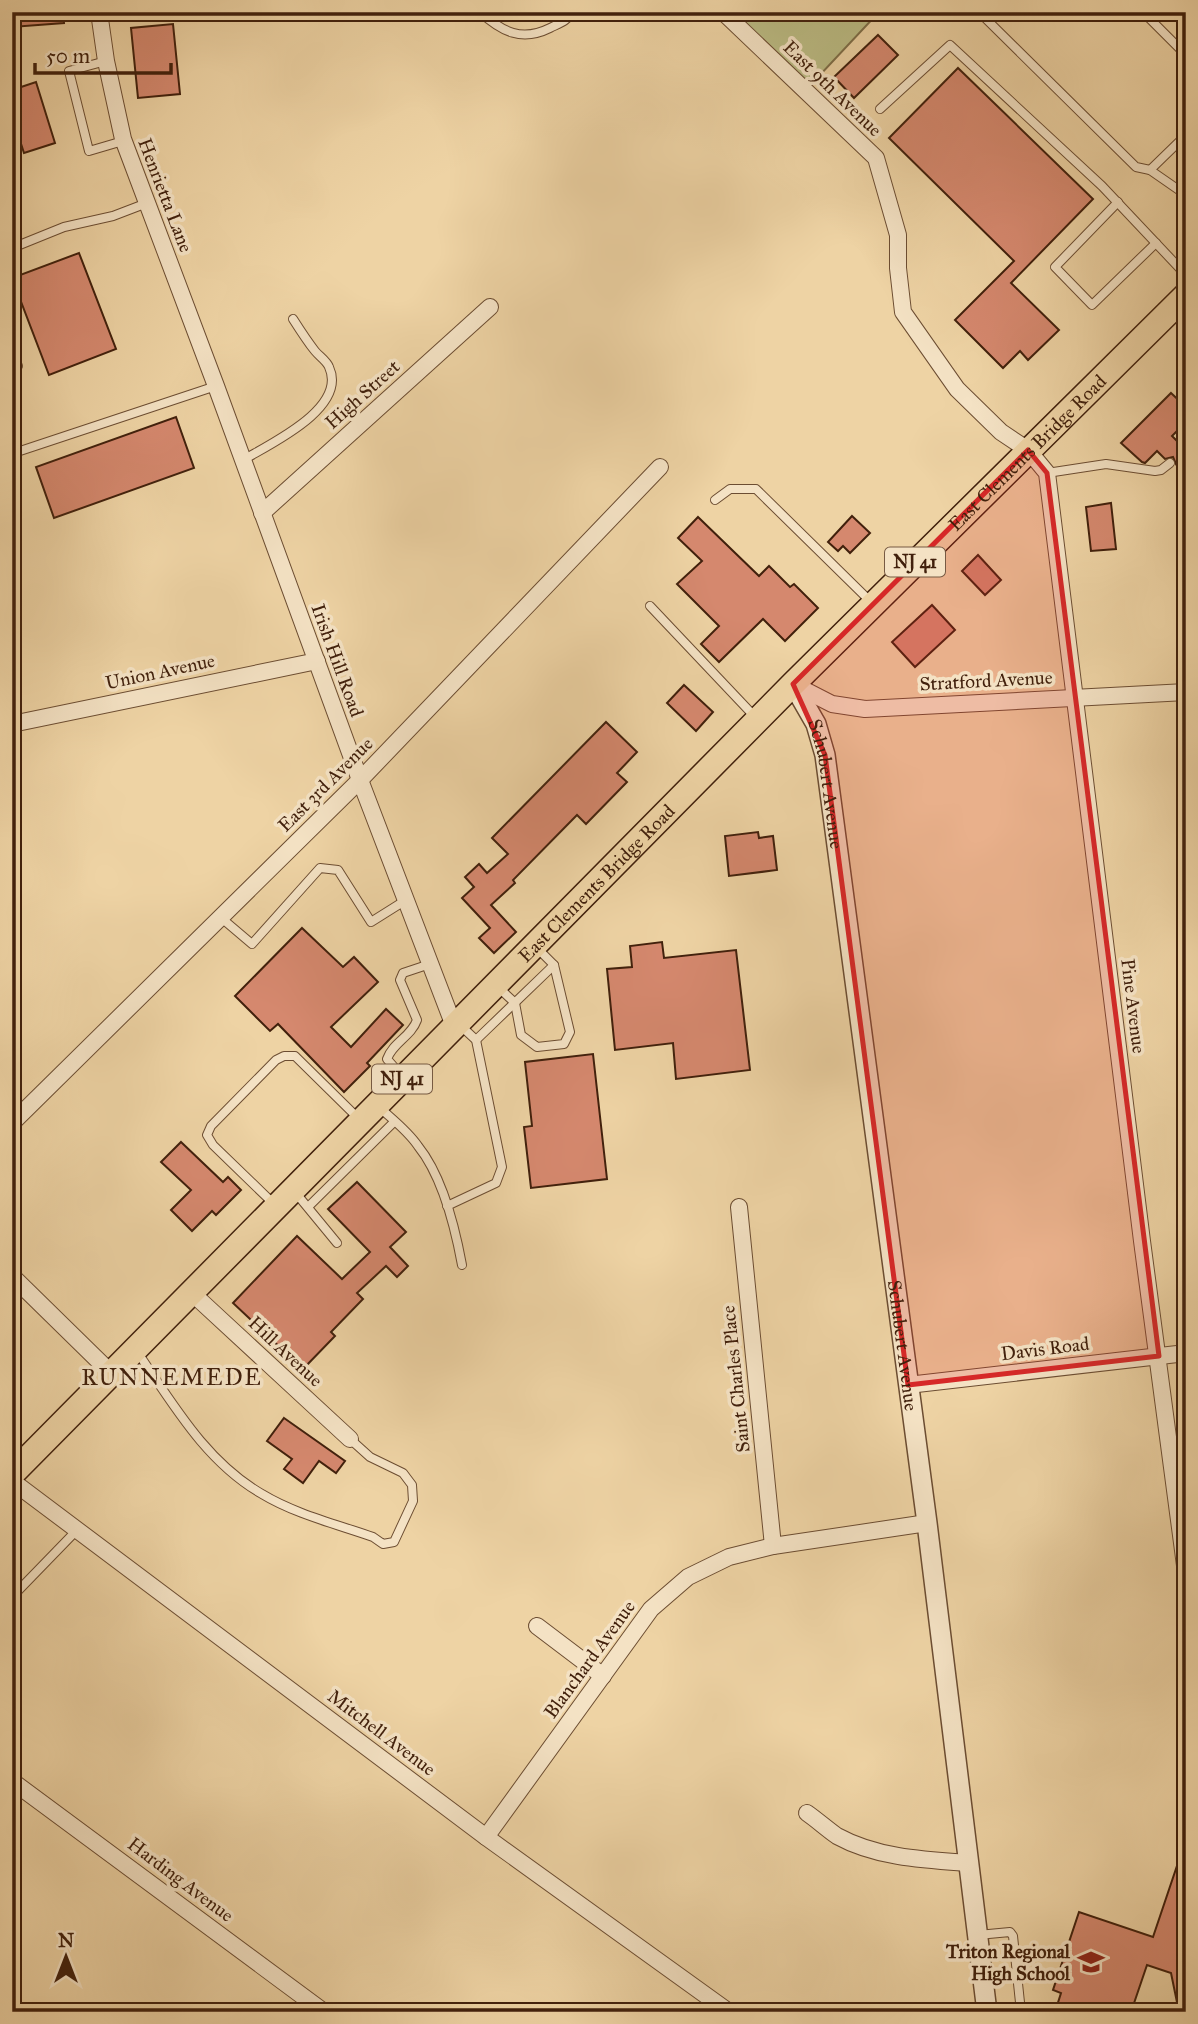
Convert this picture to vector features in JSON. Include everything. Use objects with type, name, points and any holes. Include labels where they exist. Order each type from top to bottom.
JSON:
[{"type":"main road","name":"East Clements Bridge Road","points":[[12,1474],[192,1293],[293,1201],[377,1116],[403,1077],[793,684],[1028,450],[1182,306]]},
{"type":"street","name":"Henrietta Lane","points":[[99,12],[123,141],[216,386]]},
{"type":"street","name":"East 9th Avenue","points":[[723,12],[876,158],[898,235],[898,268],[903,312],[957,389],[1001,432],[1028,450]]},
{"type":"street","name":"High Street","points":[[262,513],[490,307]]},
{"type":"street","name":"Irish Hill Road","points":[[216,386],[360,780],[455,1024]]},
{"type":"street","points":[[1028,450],[1047,473]]},
{"type":"street","name":"East 3rd Avenue","points":[[12,1123],[219,916],[360,780],[660,467]]},
{"type":"street","name":"Pine Avenue","points":[[1047,473],[1186,1573]]},
{"type":"street","name":"Union Avenue","points":[[12,724],[317,660]]},
{"type":"street","name":"Stratford Avenue","points":[[793,684],[832,704],[865,709],[1186,692]]},
{"type":"street","name":"Schubert Avenue","points":[[793,684],[816,724],[825,755],[927,1523],[987,2012]]},
{"type":"street","name":"Saint Charles Place","points":[[739,1207],[773,1546]]},
{"type":"street","points":[[12,1276],[113,1374]]},
{"type":"street","name":"Hill Avenue","points":[[192,1293],[350,1439]]},
{"type":"street","name":"Davis Road","points":[[908,1385],[1186,1353]]},
{"type":"street","name":"Mitchell Avenue","points":[[12,1481],[486,1837],[729,2012]]},
{"type":"street","name":"Blanchard Avenue","points":[[486,1837],[651,1609],[688,1577],[729,1557],[773,1546],[927,1523]]},
{"type":"street","points":[[537,1626],[603,1676]]},
{"type":"street","name":"Harding Avenue","points":[[12,1781],[324,2012]]},
{"type":"street","points":[[807,1813],[837,1836],[873,1851],[924,1860],[970,1863]]},
{"type":"lane","points":[[480,12],[494,25],[512,33],[536,35],[568,19],[573,12]]},
{"type":"lane","points":[[979,12],[1136,167],[1150,170],[1186,195]]},
{"type":"lane","points":[[1143,12],[1186,55]]},
{"type":"lane","points":[[880,109],[950,45],[1118,202],[1186,275]]},
{"type":"lane","points":[[106,61],[69,71],[89,151],[123,141]]},
{"type":"lane","points":[[1150,170],[1186,135]]},
{"type":"lane","points":[[1118,202],[1055,268],[1092,305],[1156,243]]},
{"type":"lane","points":[[12,248],[64,227],[113,216],[147,203]]},
{"type":"lane","points":[[243,460],[284,436],[327,401],[332,382],[329,366],[293,319]]},
{"type":"lane","points":[[12,351],[18,366]]},
{"type":"lane","points":[[20,451],[216,386]]},
{"type":"lane","points":[[1047,473],[1106,464],[1155,471],[1170,463]]},
{"type":"lane","points":[[715,500],[730,489],[756,489],[874,604]]},
{"type":"lane","points":[[649,606],[758,720]]},
{"type":"lane","points":[[219,916],[252,944],[320,868],[338,870],[371,922],[406,900]]},
{"type":"lane","points":[[495,984],[515,1003],[521,1035],[537,1048],[564,1044],[570,1032],[554,965],[534,945]]},
{"type":"lane","points":[[403,1077],[387,1059],[390,1050],[413,1030],[416,1020],[400,980],[403,973],[430,964]]},
{"type":"lane","points":[[476,1040],[554,965]]},
{"type":"lane","points":[[447,1206],[496,1183],[502,1167],[476,1040],[455,1024]]},
{"type":"lane","points":[[337,1243],[293,1201],[213,1145],[207,1135],[211,1126],[276,1060],[284,1056],[295,1056],[419,1146],[434,1173],[455,1225],[462,1265]]},
{"type":"lane","points":[[293,1201],[377,1116]]},
{"type":"lane","points":[[136,1350],[209,1453],[261,1494],[373,1537],[383,1544],[394,1542],[413,1501],[412,1485],[403,1473],[370,1457],[350,1439]]},
{"type":"lane","points":[[12,1597],[77,1530]]},
{"type":"lane","points":[[978,1935],[1010,1931],[1013,1936],[1021,2012]]},
{"type":"highlighted area","points":[[1028,450],[1047,473],[1159,1356],[908,1385],[825,755],[793,684]]},
{"type":"green space","points":[[735,12],[879,12],[804,92]]},
{"type":"building","points":[[12,12],[63,12],[64,23],[12,27]]},
{"type":"building","points":[[173,24],[180,94],[138,98],[131,28]]},
{"type":"building","points":[[878,35],[898,55],[854,98],[834,77]]},
{"type":"building","points":[[958,68],[1093,199],[1011,283],[1059,330],[1028,360],[1020,351],[1003,368],[955,320],[1014,261],[889,138]]},
{"type":"building","points":[[36,82],[55,143],[24,153],[12,116],[12,90]]},
{"type":"building","points":[[79,253],[116,349],[49,375],[12,278]]},
{"type":"building","points":[[1171,393],[1186,407],[1186,422],[1172,436],[1180,444],[1180,452],[1186,455],[1176,464],[1173,457],[1165,459],[1157,451],[1145,463],[1142,462],[1121,443]]},
{"type":"building","points":[[176,417],[194,468],[54,518],[36,467]]},
{"type":"building","points":[[1111,503],[1116,549],[1091,551],[1086,507]]},
{"type":"building","points":[[852,516],[870,533],[850,553],[843,546],[838,551],[828,542]]},
{"type":"building","points":[[698,517],[759,576],[769,566],[790,587],[794,584],[818,608],[785,641],[763,619],[719,662],[701,644],[719,626],[677,584],[702,561],[678,538]]},
{"type":"building","points":[[978,555],[1001,580],[985,595],[962,571]]},
{"type":"building","points":[[932,605],[955,630],[915,667],[892,642]]},
{"type":"building","points":[[684,685],[713,712],[696,731],[667,703]]},
{"type":"building","points":[[606,722],[637,752],[617,773],[627,782],[586,824],[577,815],[513,880],[515,883],[491,905],[516,932],[494,953],[479,938],[490,928],[462,898],[474,887],[465,877],[479,864],[487,873],[508,854],[492,838]]},
{"type":"building","points":[[758,832],[759,838],[773,836],[777,870],[729,876],[725,836]]},
{"type":"building","points":[[302,928],[343,967],[354,957],[378,982],[331,1027],[351,1047],[386,1009],[403,1025],[367,1063],[370,1066],[344,1092],[278,1024],[270,1031],[235,996]]},
{"type":"building","points":[[662,942],[664,958],[736,950],[750,1070],[676,1079],[673,1043],[615,1050],[607,969],[632,967],[630,946]]},
{"type":"building","points":[[593,1054],[607,1179],[531,1188],[524,1127],[532,1126],[525,1062]]},
{"type":"building","points":[[181,1142],[223,1182],[228,1177],[241,1190],[216,1215],[212,1211],[192,1231],[171,1210],[191,1190],[161,1162]]},
{"type":"building","points":[[357,1182],[406,1232],[390,1247],[408,1266],[397,1277],[386,1266],[357,1293],[363,1299],[331,1332],[335,1336],[303,1369],[233,1303],[297,1236],[342,1279],[370,1252],[328,1209]]},
{"type":"building","points":[[284,1418],[345,1461],[336,1473],[319,1461],[303,1483],[284,1469],[292,1459],[267,1441]]},
{"type":"building","points":[[1183,1848],[1186,1849],[1186,2012],[1179,2012],[1171,1973],[1147,1965],[1131,2012],[1055,2012],[1061,1993],[1053,1990],[1079,1912],[1153,1937]]},
{"type":"place","name":"Triton Regional High School","points":[[1091,1962]]},
{"type":"district","name":"RUNNEMEDE","points":[[172,1377]]}]
